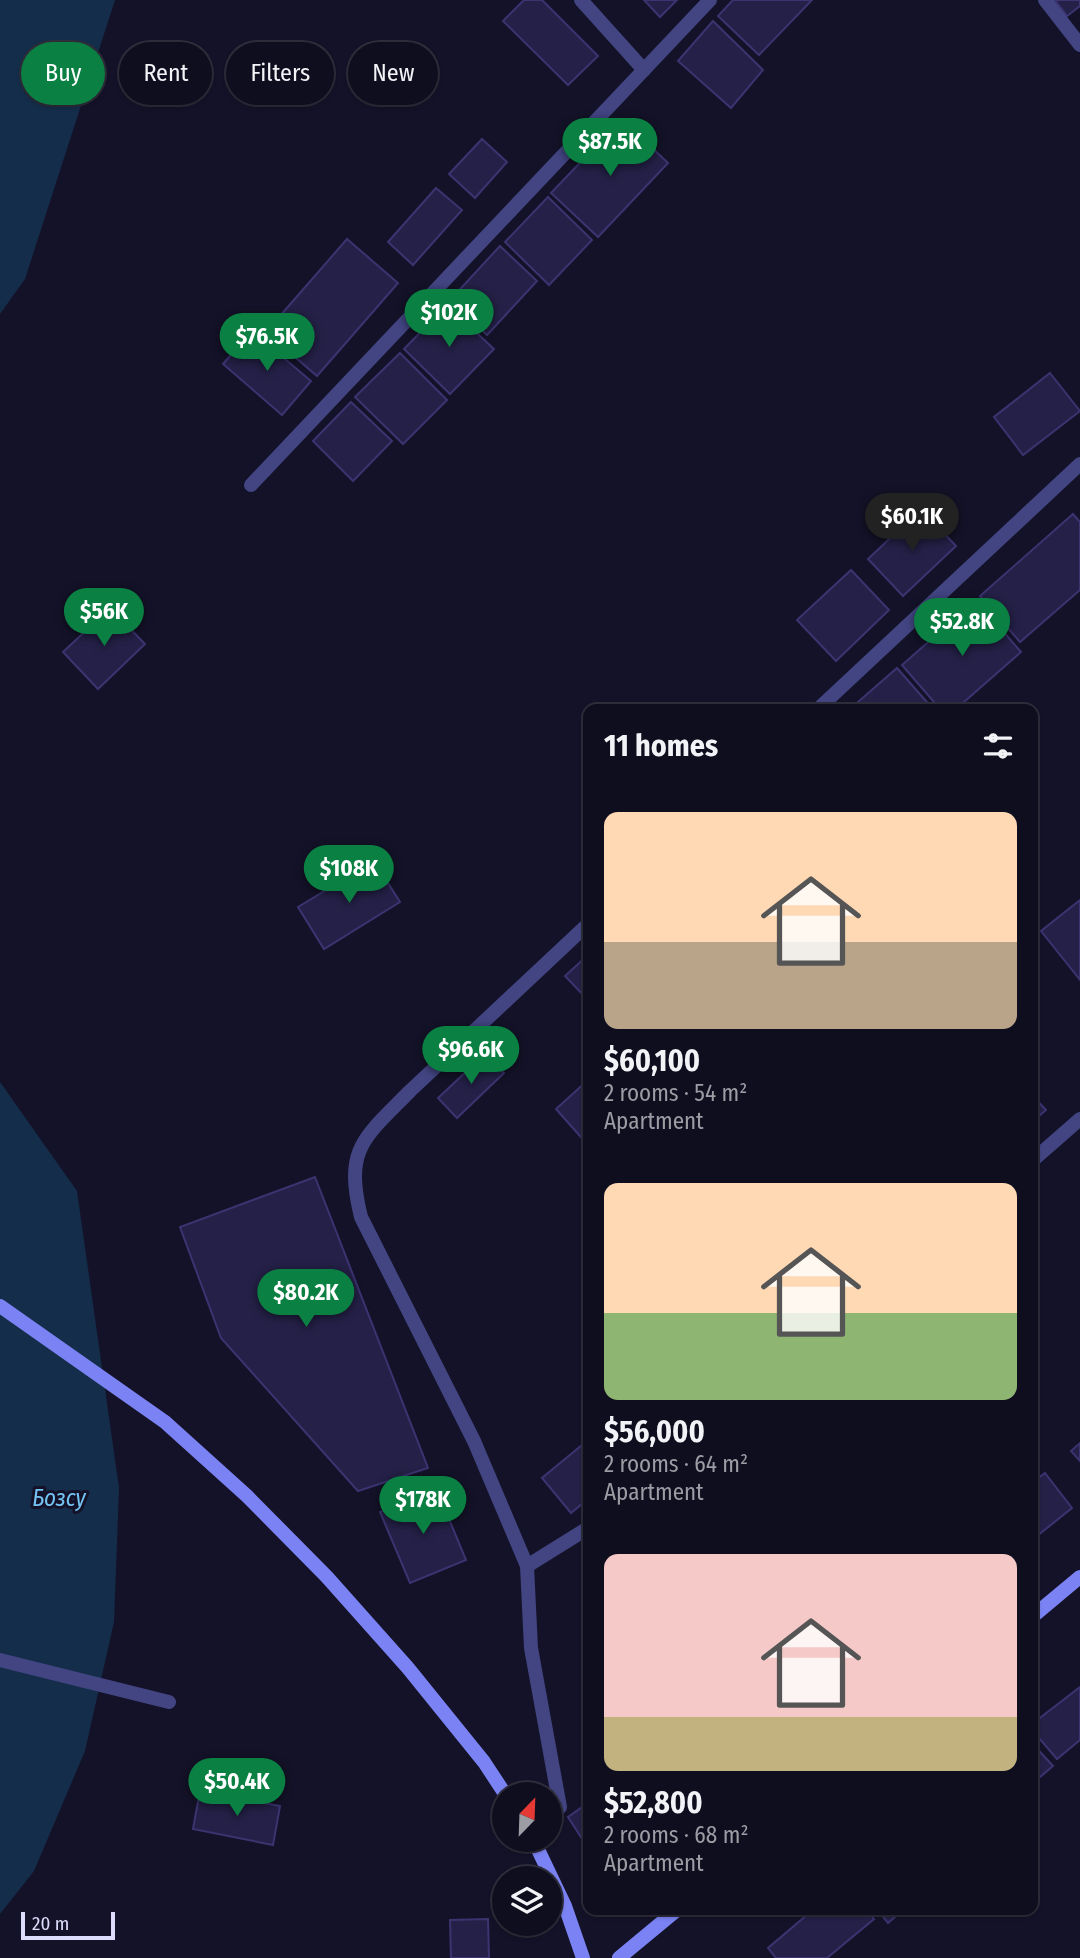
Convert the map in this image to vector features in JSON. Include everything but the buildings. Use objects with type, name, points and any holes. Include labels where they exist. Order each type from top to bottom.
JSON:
[{"type":"main road","points":[[0,1306],[165,1422],[247,1496],[327,1577],[408,1668],[497,1782]]},
{"type":"main road","points":[[1038,1612],[1080,1577]]},
{"type":"main road","points":[[539,1852],[565,1906],[583,1958]]},
{"type":"main road","points":[[619,1958],[671,1915]]},
{"type":"street","points":[[581,0],[644,70]]},
{"type":"street","points":[[251,485],[710,0]]},
{"type":"street","points":[[1045,0],[1080,45]]},
{"type":"street","points":[[823,704],[1080,464]]},
{"type":"street","points":[[555,1782],[531,1648],[527,1566],[474,1441],[361,1217],[354,1184],[354,1168],[356,1156],[382,1119],[583,929]]},
{"type":"street","points":[[1038,1156],[1080,1119]]},
{"type":"street","points":[[527,1566],[583,1531]]},
{"type":"street","points":[[0,1660],[169,1702]]},
{"type":"water","points":[[0,0],[115,0],[101,42],[21,42],[21,105],[81,105],[25,279],[0,314]]},
{"type":"water","name":"Бозсу","points":[[0,1082],[77,1191],[119,1488],[114,1622],[85,1751],[34,1871],[0,1914]]}]
